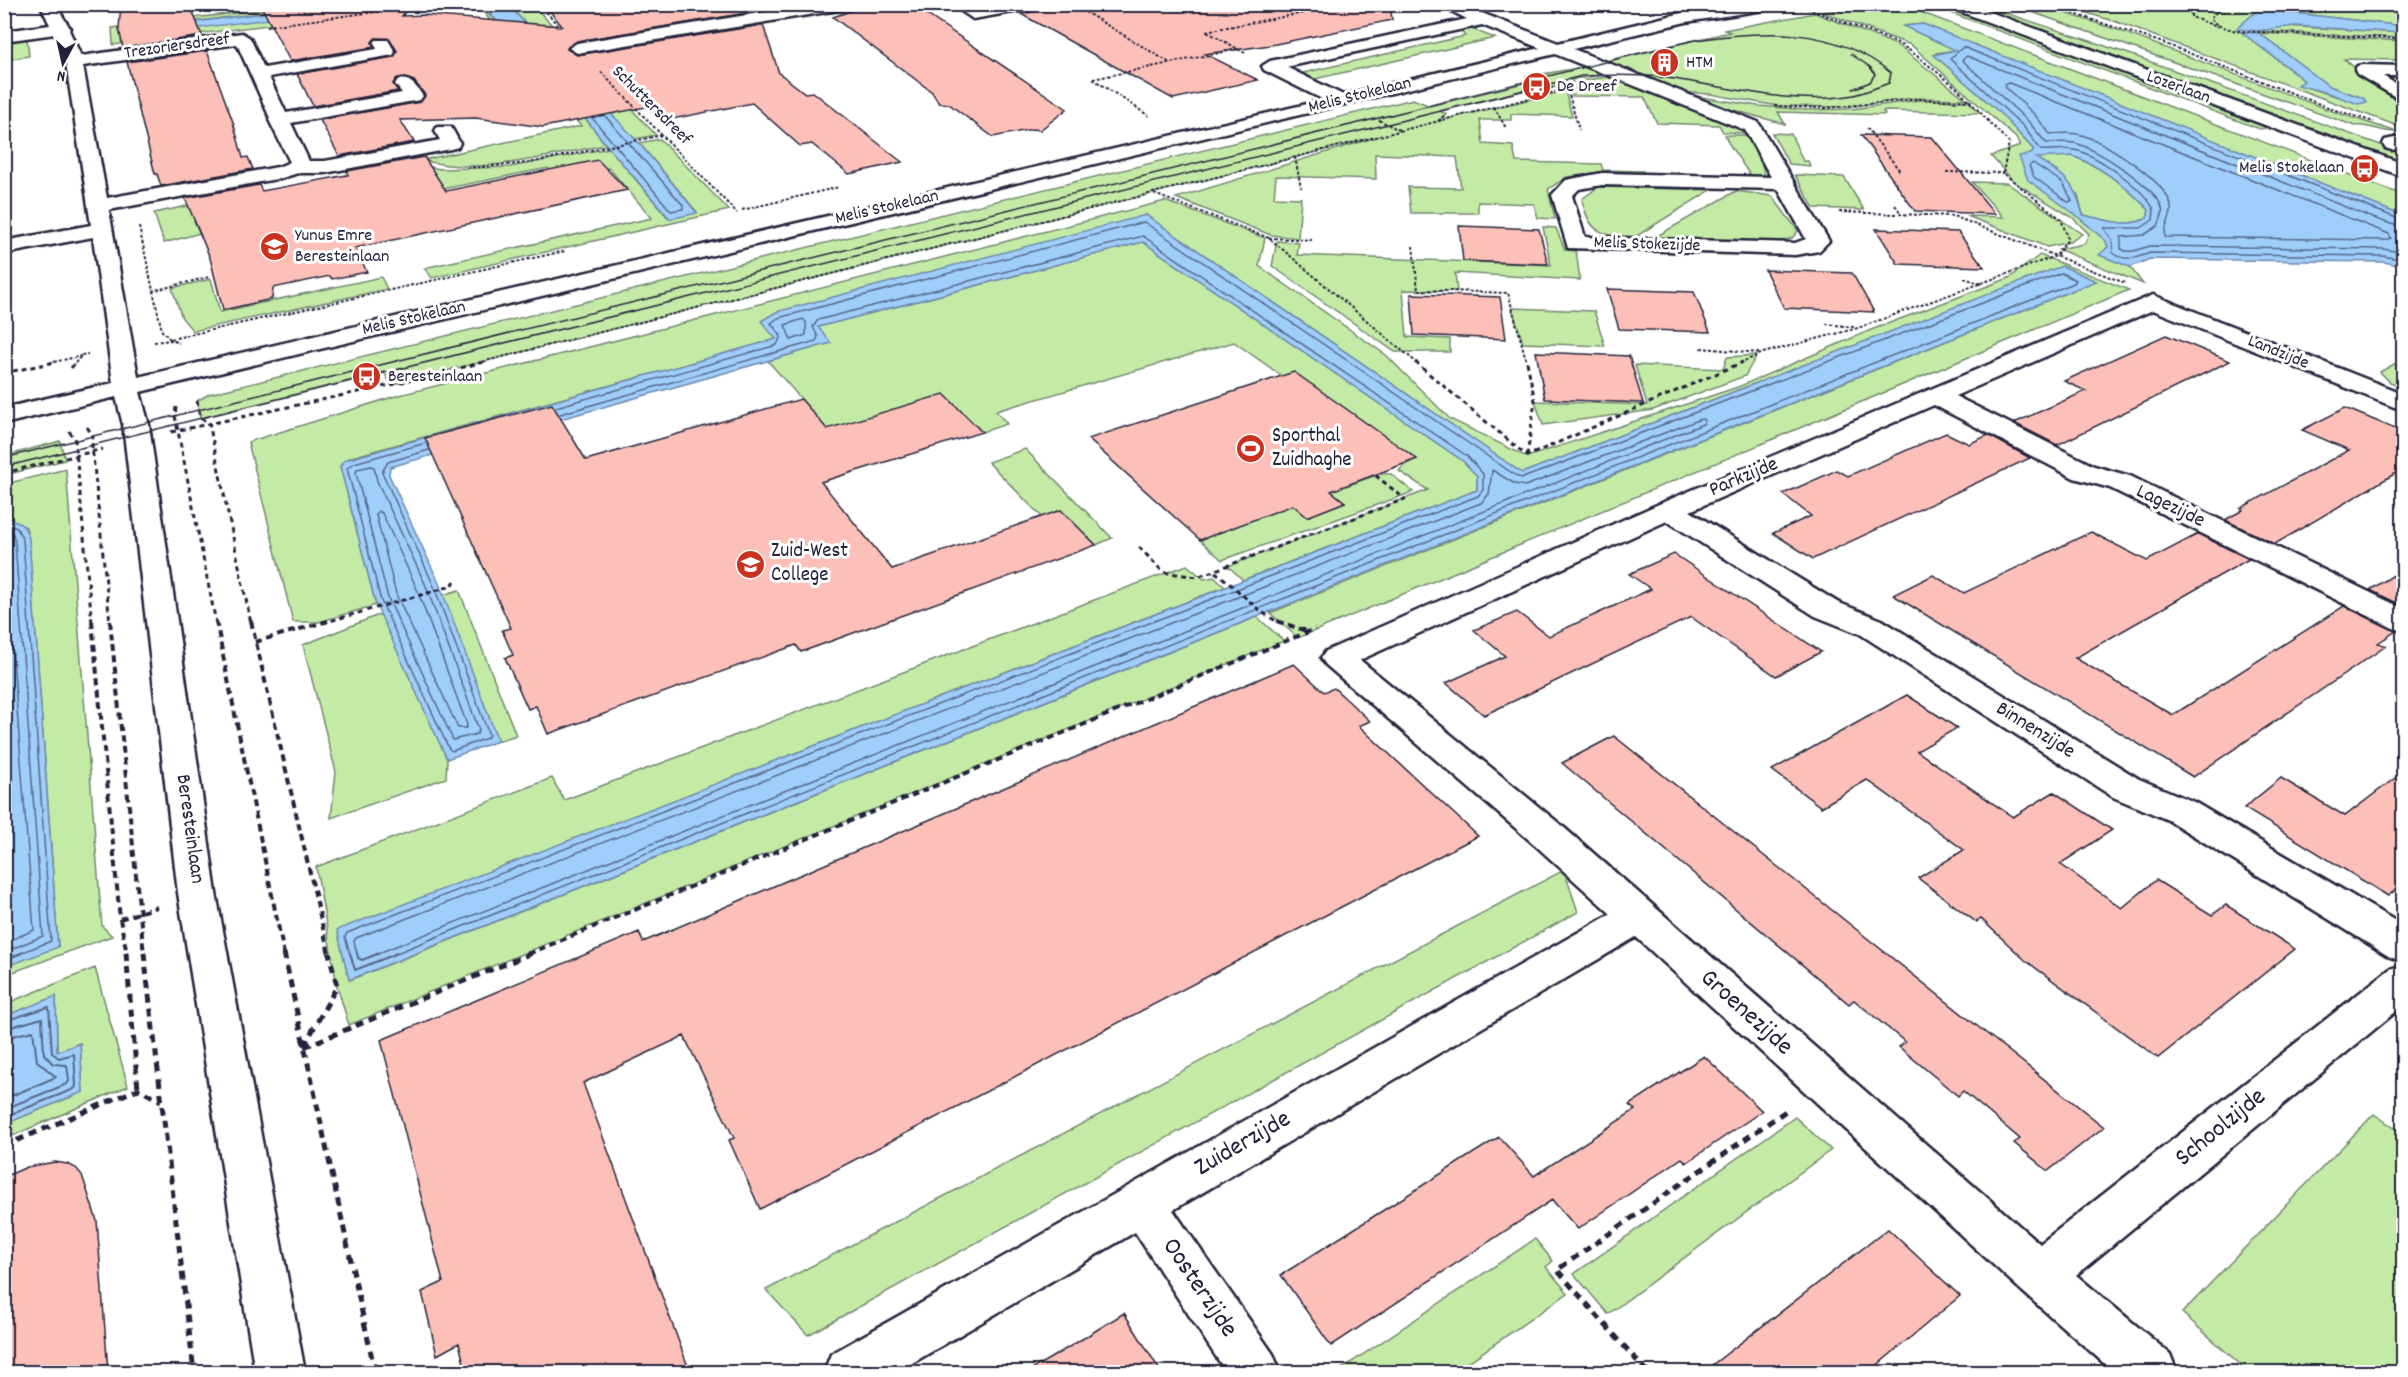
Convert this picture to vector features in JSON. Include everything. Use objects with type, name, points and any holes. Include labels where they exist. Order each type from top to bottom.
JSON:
[{"type":"street","points":[[577,48],[845,4]]},
{"type":"street","points":[[958,4],[973,14],[1031,4]]},
{"type":"street","points":[[1444,4],[1543,45]]},
{"type":"street","name":"Melis Stokelaan","points":[[4,416],[125,371],[181,374],[1341,101],[1694,4]]},
{"type":"street","name":"Melis Stokelaan","points":[[335,318],[743,226],[1320,91],[1720,7],[1770,4]]},
{"type":"street","name":"Lozerlaan","points":[[1953,4],[2403,171]]},
{"type":"street","points":[[1998,4],[2029,15]]},
{"type":"street","points":[[4,36],[55,16]]},
{"type":"street","name":"Beresteinlaan","points":[[55,16],[72,51],[133,408],[197,893],[280,1372]]},
{"type":"street","points":[[1270,66],[1482,20]]},
{"type":"street","name":"Lozerlaan","points":[[2091,37],[2125,49]]},
{"type":"street","name":"Trezoriersdreef","points":[[73,62],[242,38],[278,120],[300,163],[296,167]]},
{"type":"street","points":[[258,74],[387,52],[382,42]]},
{"type":"street","name":"Melis Stokezijde","points":[[1543,45],[1752,126],[1818,241],[1811,246],[1795,249],[1576,243],[1562,195],[1573,184],[1602,179],[1783,183]]},
{"type":"street","points":[[1270,66],[1341,101]]},
{"type":"street","points":[[2403,71],[2363,70],[2403,97]]},
{"type":"street","points":[[278,120],[414,96],[404,84]]},
{"type":"street","points":[[2376,130],[2400,144]]},
{"type":"street","points":[[4,248],[101,218],[296,167],[325,167],[451,143],[444,131]]},
{"type":"street","name":"Parkzijde","points":[[1337,658],[1669,510],[2154,302]]},
{"type":"street","name":"Landzijde","points":[[2154,302],[2403,403]]},
{"type":"street","name":"Lagezijde","points":[[1935,396],[2084,472],[2120,482],[2403,621]]},
{"type":"street","name":"Binnenzijde","points":[[1669,510],[1826,609],[1871,627],[2126,788],[2181,811],[2403,946]]},
{"type":"street","name":"Groenezijde","points":[[1337,658],[1548,835],[2039,1275],[2151,1372]]},
{"type":"street","name":"Zuiderzijde","points":[[849,1372],[1638,917]]},
{"type":"street","name":"Schoolzijde","points":[[2039,1275],[2403,981]]},
{"type":"street","name":"Oosterzijde","points":[[1142,1203],[1255,1372]]},
{"type":"path","name":"Schuttersdreef","points":[[540,4],[577,48],[737,212],[743,226]]},
{"type":"path","points":[[1072,4],[1171,63]]},
{"type":"path","points":[[1270,66],[1206,31],[1304,13],[1313,4]]},
{"type":"path","name":"Lozerlaan","points":[[2044,4],[2163,43],[2335,110],[2376,130]]},
{"type":"path","points":[[2192,4],[2191,17],[2206,25],[2236,32],[2403,39]]},
{"type":"path","points":[[2221,4],[2221,8],[2210,18],[2217,25],[2236,32]]},
{"type":"path","points":[[1150,117],[1093,79],[1238,49]]},
{"type":"path","points":[[1550,88],[1575,87]]},
{"type":"path","points":[[4,474],[179,430],[391,385],[1575,87]]},
{"type":"path","points":[[1575,87],[1569,95],[1579,130]]},
{"type":"path","points":[[1770,106],[1810,109],[1854,107],[1914,99],[1972,101]]},
{"type":"path","points":[[1494,107],[1506,128]]},
{"type":"path","points":[[1437,121],[1446,114]]},
{"type":"path","points":[[1867,128],[1900,171]]},
{"type":"path","points":[[400,153],[427,166],[469,168],[530,163],[663,135]]},
{"type":"path","points":[[1295,157],[1301,188]]},
{"type":"path","points":[[1946,172],[2003,173]]},
{"type":"path","points":[[1895,205],[1902,214]]},
{"type":"path","points":[[1799,211],[1953,216],[2123,282],[2154,302]]},
{"type":"path","points":[[1269,238],[1313,240]]},
{"type":"path","points":[[1413,246],[1418,290],[1508,293],[1535,401],[1527,456]]},
{"type":"path","points":[[152,291],[208,277]]},
{"type":"path","points":[[1964,278],[1983,284]]},
{"type":"path","points":[[1826,324],[1858,328]]},
{"type":"path","points":[[171,339],[179,353],[181,374],[175,416],[265,868],[375,1372]]},
{"type":"path","points":[[1701,348],[1763,353]]},
{"type":"path","points":[[4,373],[82,355]]},
{"type":"path","points":[[94,452],[139,914],[194,1372]]},
{"type":"path","points":[[1139,547],[1163,572],[1197,577],[1405,499],[1375,475]]},
{"type":"path","points":[[1234,564],[1215,572],[1233,584],[1270,619],[1308,632],[1337,658]]},
{"type":"path","points":[[255,642],[452,586],[456,579]]},
{"type":"path","points":[[304,1047],[1319,627]]},
{"type":"path","points":[[120,919],[139,914]]},
{"type":"path","points":[[304,1047],[337,986]]},
{"type":"path","points":[[4,1146],[138,1089],[162,1102]]},
{"type":"path","points":[[1647,1372],[1557,1270],[1792,1106]]},
{"type":"green space","points":[[2396,4],[2403,6],[2403,26],[2259,9],[2237,29],[2299,76],[2304,81],[2299,85],[2335,96],[2363,98],[2329,86],[2259,33],[2403,41],[2403,60],[2344,59],[2403,105],[2403,128],[2114,21],[2059,5]]},
{"type":"green space","points":[[301,5],[324,5],[136,29],[379,5],[422,5],[113,45],[112,28]]},
{"type":"green space","points":[[477,5],[535,54],[606,145],[490,165],[444,165],[423,160],[581,126]]},
{"type":"green space","points":[[508,5],[533,5],[656,135],[635,139]]},
{"type":"green space","points":[[1877,5],[1902,5],[2403,195],[2403,216],[1923,24],[1904,26],[1957,50],[1934,55],[1999,112],[2034,150],[2031,154],[2076,215],[2106,241],[2108,247],[2100,255],[2130,267],[2143,284],[2058,249],[2084,244],[2089,234],[2072,217],[2014,182],[1991,156],[2020,146],[2016,138],[1911,45],[1822,12]]},
{"type":"green space","points":[[1930,5],[1942,5],[2270,127],[2260,129]]},
{"type":"green space","points":[[1963,5],[1982,5],[2129,54],[2403,153],[2403,166]]},
{"type":"green space","points":[[2012,5],[2040,5],[2118,30],[2332,111],[2397,132],[2355,126]]},
{"type":"green space","points":[[1815,13],[1897,45],[1966,99],[1915,98],[1848,107],[1778,106],[1710,94],[1682,92],[1605,61],[1730,32],[1724,30]]},
{"type":"green space","points":[[2284,26],[2403,33],[2404,38],[2257,31]]},
{"type":"green space","points":[[1466,27],[1495,38],[1306,81],[1294,75],[1465,36],[1459,29]]},
{"type":"green space","points":[[27,38],[29,56],[5,60],[4,41]]},
{"type":"green space","points":[[1583,67],[1607,74],[1571,80],[1573,82],[1550,88],[1543,85],[1440,111],[1446,114],[1439,121],[1565,91],[1572,116],[1511,114],[1511,120],[1480,120],[1483,144],[1513,146],[1516,162],[1601,164],[1603,170],[1643,171],[1646,176],[1593,174],[1567,177],[1548,189],[1555,219],[1538,218],[1534,204],[1478,202],[1478,213],[1411,213],[1408,187],[1461,188],[1457,157],[1375,154],[1376,179],[1276,176],[1274,197],[1301,198],[1298,238],[1271,235],[1176,198],[1380,136],[391,385],[384,372],[200,418],[197,401],[209,394],[1413,99],[1430,106],[1533,81],[1526,77]]},
{"type":"green space","points":[[1613,76],[1734,124],[1744,133],[1723,132],[1719,125],[1657,123],[1644,97],[1572,96],[1570,87],[1584,83],[1580,81]]},
{"type":"green space","points":[[1689,95],[1758,106],[1807,110],[1852,109],[1919,100],[1968,101],[1981,113],[1883,111],[1885,115],[1778,112],[1785,124],[1718,106]]},
{"type":"green space","points":[[1772,133],[1791,134],[1803,161],[1808,161],[1810,166],[1789,164]]},
{"type":"green space","points":[[1725,135],[1746,135],[1763,167],[1764,179],[1752,178]]},
{"type":"green space","points":[[660,139],[729,210],[432,278],[424,268],[652,218],[609,168],[555,179],[548,168],[432,191],[338,193],[335,177],[410,163],[440,169],[510,167],[609,148],[669,219],[697,212],[639,143]]},
{"type":"green space","points":[[2072,156],[2104,172],[2123,186],[2149,210],[2147,218],[2124,223],[2083,215],[2078,195],[2034,157]]},
{"type":"green space","points":[[1795,175],[1844,177],[1864,210],[1814,208]]},
{"type":"green space","points":[[1972,182],[2007,183],[2082,234],[2070,242],[2047,247],[1967,216],[2003,217]]},
{"type":"green space","points":[[1598,187],[1711,190],[1632,239],[1604,233],[1592,225],[1588,219],[1582,199]]},
{"type":"green space","points":[[1736,191],[1772,196],[1798,231],[1792,238],[1779,242],[1650,240]]},
{"type":"green space","points":[[1165,201],[1265,238],[1259,266],[1386,355],[1450,419],[1527,457],[1738,387],[1871,330],[2009,278],[2040,255],[2129,290],[1298,638],[1270,613],[2096,281],[2062,266],[1522,473],[1146,215],[777,339],[345,460],[340,466],[376,605],[319,622],[293,622],[248,442],[396,396]]},
{"type":"green space","points":[[192,205],[200,233],[164,243],[154,213]]},
{"type":"green space","points":[[1543,227],[1556,228],[1565,250],[1576,251],[1580,280],[1455,273],[1457,291],[1403,290],[1407,337],[1450,339],[1450,352],[1395,352],[1272,266],[1277,241],[1299,243],[1297,255],[1551,265]]},
{"type":"green space","points":[[1143,242],[1463,461],[1477,476],[1477,490],[1243,580],[1228,566],[1428,490],[1399,471],[1416,459],[1294,372],[1282,376],[1234,342],[996,411],[1007,424],[982,432],[827,429],[768,361],[830,343],[818,327]]},
{"type":"green space","points":[[381,277],[387,289],[193,331],[182,318],[172,288],[211,279],[220,312]]},
{"type":"green space","points":[[1512,308],[1594,311],[1605,346],[1523,343]]},
{"type":"green space","points":[[1757,355],[1745,376],[1653,410],[1543,425],[1535,401],[1647,405],[1635,365],[1723,369],[1727,357]]},
{"type":"green space","points":[[2403,359],[2403,387],[2390,382],[2380,372]]},
{"type":"green space","points":[[60,441],[65,460],[5,475],[5,456]]},
{"type":"green space","points":[[1025,449],[1112,538],[1096,545],[1061,510],[1042,517],[988,462]]},
{"type":"green space","points":[[66,469],[102,926],[112,936],[5,975],[4,967],[58,946],[29,539],[26,527],[5,518],[5,484]]},
{"type":"green space","points":[[1380,474],[1391,474],[1413,492],[1222,560],[1200,540],[1293,505],[1307,517],[1345,502],[1331,491]]},
{"type":"green space","points":[[1187,565],[1204,579],[1214,577],[1225,587],[338,930],[350,980],[1257,617],[1284,641],[349,1025],[337,986],[316,867],[552,778],[564,800]]},
{"type":"green space","points":[[459,590],[516,735],[498,741],[443,595]]},
{"type":"green space","points":[[381,614],[447,759],[446,778],[331,818],[336,772],[303,645]]},
{"type":"green space","points":[[1564,870],[1578,912],[808,1335],[766,1290]]},
{"type":"green space","points":[[95,968],[128,1086],[5,1139],[5,1124],[83,1092],[80,1043],[57,1052],[56,997],[5,1016],[5,1004]]},
{"type":"green space","points":[[2374,1114],[2403,1134],[2403,1372],[2249,1372],[2182,1313]]},
{"type":"green space","points":[[1795,1117],[1831,1150],[1608,1314],[1574,1274]]},
{"type":"green space","points":[[1535,1239],[1553,1261],[1546,1267],[1568,1293],[1454,1372],[1337,1372]]},
{"type":"water","points":[[324,5],[379,5],[136,36],[136,30]]},
{"type":"water","points":[[479,5],[508,5],[639,143],[697,213],[670,219],[608,147],[535,54]]},
{"type":"water","points":[[2259,9],[2403,26],[2403,33],[2295,26],[2257,31],[2236,29]]},
{"type":"water","points":[[1923,24],[2403,216],[2403,266],[2384,262],[2150,259],[2130,267],[2099,255],[2108,247],[2106,241],[2076,215],[2028,180],[2019,156],[2031,154],[2034,150],[1999,112],[1934,55],[1955,50],[1903,26]],"holes":[[[2072,156],[2113,178],[2132,194],[2149,210],[2147,218],[2124,223],[2083,215],[2076,195],[2067,180],[2036,158]]]},
{"type":"water","points":[[2241,32],[2259,33],[2329,86],[2363,98],[2367,102],[2358,104],[2298,85],[2304,81],[2299,76]]},
{"type":"water","points":[[1146,215],[1522,473],[2062,266],[2096,281],[349,980],[337,930],[1477,490],[1477,476],[1463,461],[1143,242],[818,327],[831,343],[390,467],[389,475],[439,583],[498,741],[447,759],[376,605],[340,466],[345,460],[776,339],[761,321],[776,312]]},
{"type":"water","points":[[5,518],[21,524],[29,539],[58,947],[5,967]]},
{"type":"water","points":[[56,996],[57,1052],[80,1043],[83,1092],[5,1124],[5,1016]]},
{"type":"building","points":[[121,4],[190,4],[202,36],[123,48],[119,29]]},
{"type":"building","points":[[260,4],[411,4],[402,16],[424,15],[562,26],[544,4],[757,4],[759,11],[577,41],[567,49],[577,55],[763,25],[779,73],[805,93],[813,92],[902,162],[849,174],[812,144],[800,146],[752,103],[662,121],[646,107],[543,127],[476,118],[400,120],[414,142],[339,156],[320,120],[420,102],[425,95],[414,81],[402,77],[396,79],[393,84],[398,91],[313,106],[297,74],[393,57],[397,51],[390,39],[376,38],[372,42],[374,47],[290,61]]},
{"type":"building","points":[[911,4],[1067,109],[1040,130],[1033,129],[993,137],[949,104],[939,103],[932,92],[833,17],[865,6]]},
{"type":"building","points":[[1076,4],[1390,4],[1392,20],[1271,45],[1205,54],[1258,80],[1173,99],[1021,14]]},
{"type":"building","points":[[207,51],[233,122],[243,158],[248,157],[253,169],[161,186],[155,174],[127,62]]},
{"type":"building","points":[[1861,135],[1932,137],[1995,214],[1915,211]]},
{"type":"building","points":[[424,157],[446,191],[598,160],[627,190],[355,248],[367,272],[332,279],[330,276],[273,288],[272,299],[223,310],[210,258],[185,198],[259,185],[262,191],[348,175],[347,171]]},
{"type":"building","points":[[1459,226],[1539,229],[1548,264],[1463,261]]},
{"type":"building","points":[[1876,229],[1958,232],[1984,267],[1898,264]]},
{"type":"building","points":[[1765,270],[1852,273],[1874,312],[1784,308]]},
{"type":"building","points":[[1607,289],[1694,292],[1710,332],[1619,329]]},
{"type":"building","points":[[1411,294],[1500,297],[1506,339],[1414,335]]},
{"type":"building","points":[[2166,335],[2230,361],[2057,445],[2014,423],[2086,391],[2064,381]]},
{"type":"building","points":[[1536,352],[1629,356],[1643,403],[1545,399]]},
{"type":"building","name":"Sporthal Zuidhaghe","points":[[1294,372],[1417,459],[1331,491],[1345,502],[1307,517],[1293,505],[1200,540],[1088,439]]},
{"type":"building","name":"Zuid-West College","points":[[944,394],[982,432],[821,482],[892,569],[1061,510],[1096,545],[801,652],[796,645],[548,734],[536,706],[528,709],[505,658],[513,655],[502,630],[511,628],[425,438],[552,404],[586,460],[801,399],[827,429]]},
{"type":"building","points":[[2345,408],[2403,432],[2403,469],[2275,544],[2225,520],[2243,510],[2241,508],[2349,450],[2302,430]]},
{"type":"building","points":[[1946,433],[1969,444],[1988,435],[2030,458],[1813,559],[1773,533],[1811,516],[1783,494],[1837,470],[1848,476]]},
{"type":"building","points":[[2091,532],[2147,561],[2198,534],[2249,559],[2075,658],[2173,715],[2344,606],[2396,631],[2378,643],[2386,646],[2193,777],[1893,595],[1933,575],[1964,593]]},
{"type":"building","points":[[1674,554],[1821,652],[1776,676],[1691,617],[1484,715],[1446,683],[1505,656],[1474,630],[1517,612],[1549,636],[1651,589],[1629,574]]},
{"type":"building","points":[[2403,569],[2403,606],[2370,590]]},
{"type":"building","points":[[1294,664],[1324,692],[1334,688],[1370,721],[1359,726],[1478,836],[760,1209],[729,1140],[734,1138],[684,1036],[583,1083],[690,1372],[466,1372],[459,1343],[437,1355],[422,1292],[443,1282],[381,1040],[639,932],[643,942]]},
{"type":"building","points":[[1907,695],[1957,728],[1917,751],[2013,817],[2054,792],[2112,830],[2060,864],[2122,908],[2156,880],[2212,915],[2226,905],[2295,949],[2158,1058],[2025,960],[1981,919],[1976,922],[1918,878],[1964,850],[1867,780],[1821,807],[1772,770]]},
{"type":"building","points":[[1614,736],[2104,1127],[2048,1171],[2014,1143],[2020,1139],[1963,1091],[1958,1096],[1899,1047],[1905,1042],[1854,1000],[1849,1004],[1562,763]]},
{"type":"building","points":[[2403,772],[2403,884],[2388,896],[2244,808],[2281,778],[2345,816]]},
{"type":"building","points":[[1704,1056],[1762,1111],[1686,1163],[1682,1158],[1578,1229],[1552,1200],[1331,1346],[1281,1275],[1499,1137],[1534,1176],[1635,1110],[1629,1105]]},
{"type":"building","points":[[55,1162],[76,1168],[82,1175],[97,1221],[108,1372],[4,1372],[4,1177],[27,1167]]},
{"type":"building","points":[[1888,1229],[1960,1296],[1869,1372],[1703,1372]]},
{"type":"building","points":[[1124,1313],[1161,1372],[1027,1372],[1079,1341]]},
{"type":"tram line","points":[[4,458],[1690,41],[1770,34],[1821,39],[1845,46],[1869,57],[1891,73],[1889,83],[1858,94],[1830,98],[1781,97],[1660,77],[1582,76],[4,467]]},
{"type":"tram line","points":[[1851,54],[1870,67],[1875,74],[1870,82],[1853,89]]},
{"type":"place","name":"HTM","points":[[1665,63]]},
{"type":"place","name":"De Dreef","points":[[1536,87]]},
{"type":"place","name":"Melis Stokelaan","points":[[2365,168]]},
{"type":"place","name":"Yunus Emre Beresteinlaan","points":[[274,246]]},
{"type":"place","name":"Beresteinlaan","points":[[367,377]]},
{"type":"place","name":"Sporthal Zuidhaghe","points":[[1251,449]]},
{"type":"place","name":"Zuid-West College","points":[[750,564]]}]
